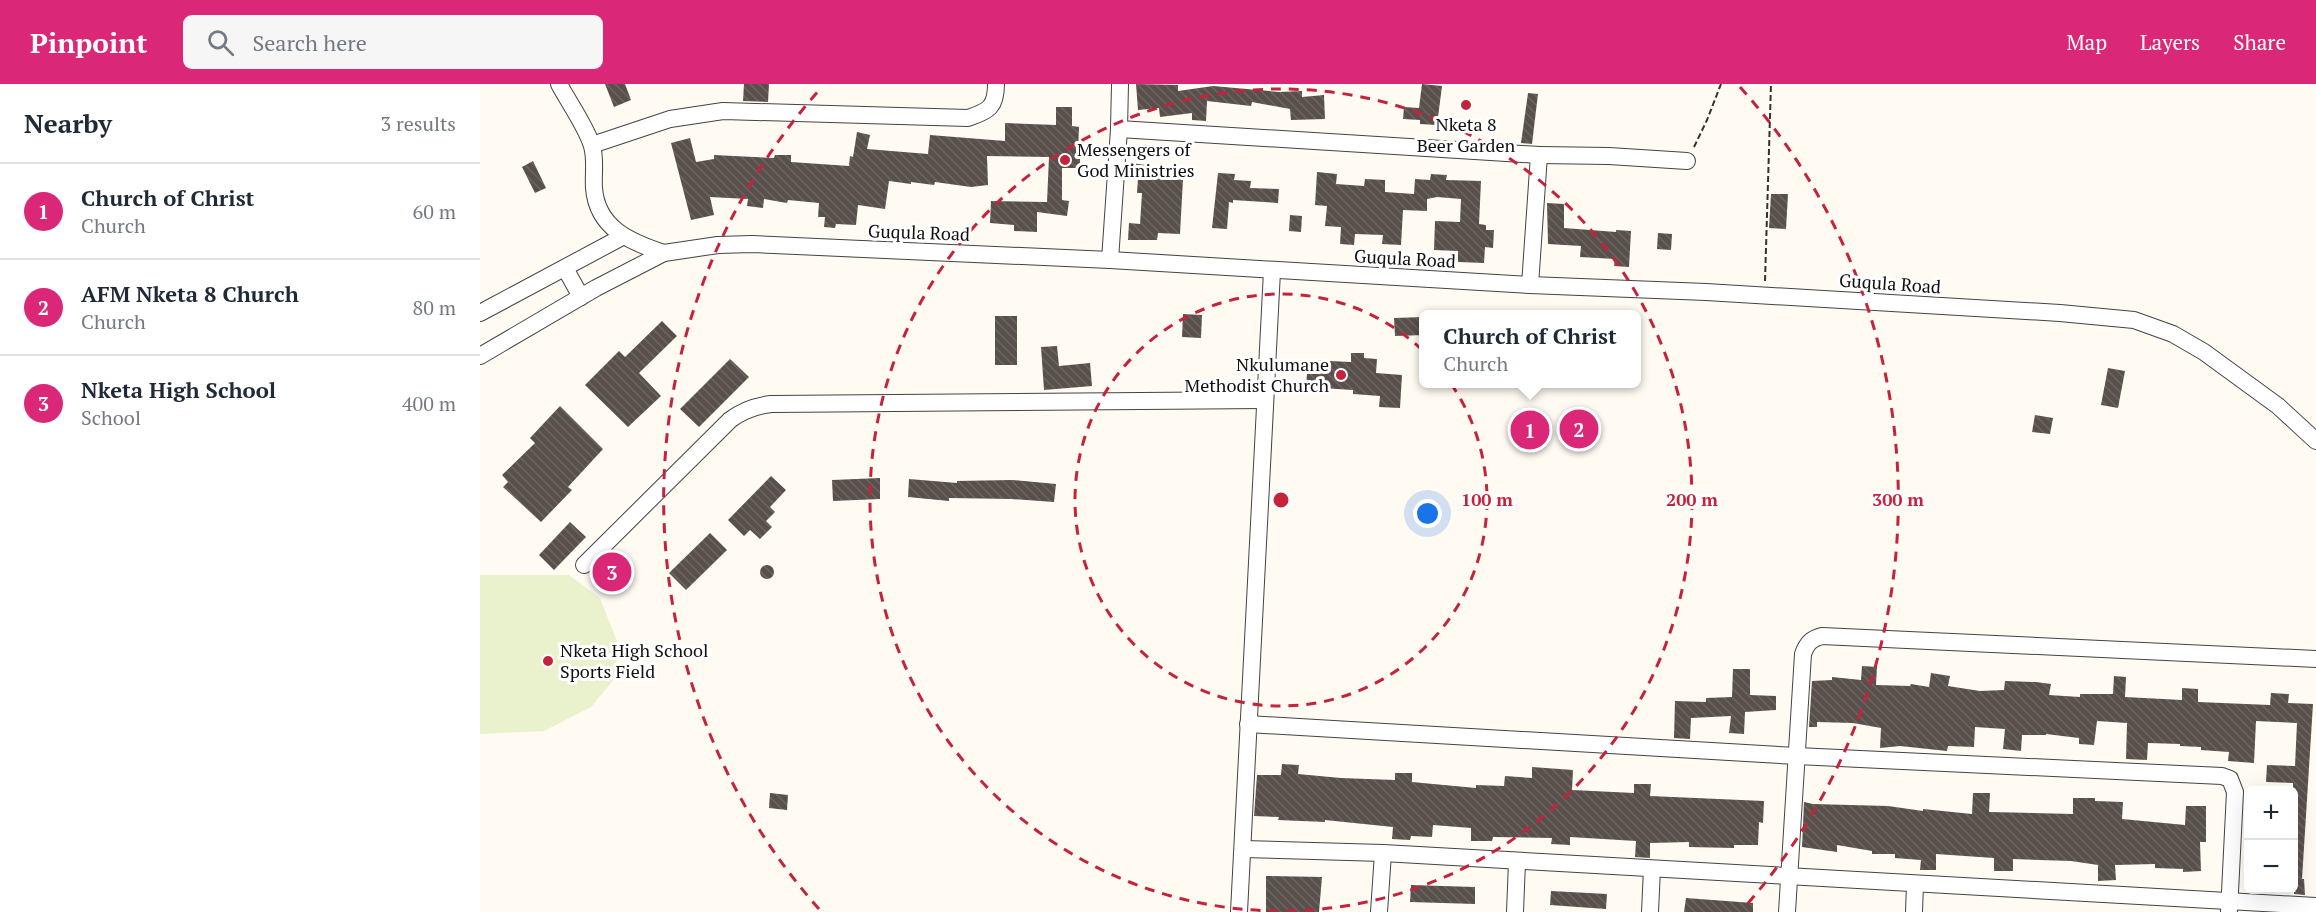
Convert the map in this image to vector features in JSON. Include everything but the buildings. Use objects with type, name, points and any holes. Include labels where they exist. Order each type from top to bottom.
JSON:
[{"type":"street","points":[[559,84],[592,145],[597,202],[611,228],[622,237],[664,253]]},
{"type":"street","points":[[592,145],[670,118],[716,112],[968,118],[982,113],[994,102],[996,84]]},
{"type":"street","points":[[1110,260],[1120,84]]},
{"type":"street","points":[[1119,129],[1539,155],[1609,156],[1687,161]]},
{"type":"street","points":[[1530,285],[1539,155]]},
{"type":"street","points":[[480,313],[622,237]]},
{"type":"street","name":"Guqula Road","points":[[480,356],[581,297],[664,253],[718,245],[752,244],[1110,260],[1272,271],[2060,313],[2134,320],[2173,334],[2204,352],[2278,406],[2316,441]]},
{"type":"street","points":[[565,268],[581,297]]},
{"type":"street","points":[[1239,912],[1272,271]]},
{"type":"street","points":[[584,565],[730,420],[754,406],[771,404],[1265,400]]},
{"type":"street","points":[[1787,912],[1803,654],[1809,642],[1822,636],[2316,659]]},
{"type":"street","points":[[1248,724],[1797,756],[2222,776],[2230,779],[2235,792],[2230,906]]},
{"type":"street","points":[[1243,849],[1383,853],[1915,884],[2230,906],[2316,906]]},
{"type":"street","points":[[1379,912],[1383,853]]},
{"type":"street","points":[[1515,912],[1517,862]]},
{"type":"street","points":[[1650,912],[1652,869]]},
{"type":"street","points":[[1914,912],[1915,884]]},
{"type":"path","points":[[1687,161],[1721,84]]},
{"type":"path","points":[[1764,296],[1772,84]]},
{"type":"green space","name":"Nketa High School Sports Field","points":[[480,575],[569,575],[600,598],[618,644],[615,678],[591,707],[544,731],[480,734]]},
{"type":"place","name":"Nketa 8 Beer Garden","points":[[1466,105]]},
{"type":"place","name":"Messengers of God Ministries","points":[[1065,160]]},
{"type":"place","name":"Nkulumane Methodist Church","points":[[1341,375]]},
{"type":"place","name":"AFM Nketa 8 Church","points":[[1579,429]]},
{"type":"place","name":"Church of Christ","points":[[1530,430]]},
{"type":"place","name":"Nketa High School","points":[[612,572]]},
{"type":"place","name":"Nketa High School Sports Field","points":[[548,661]]}]
